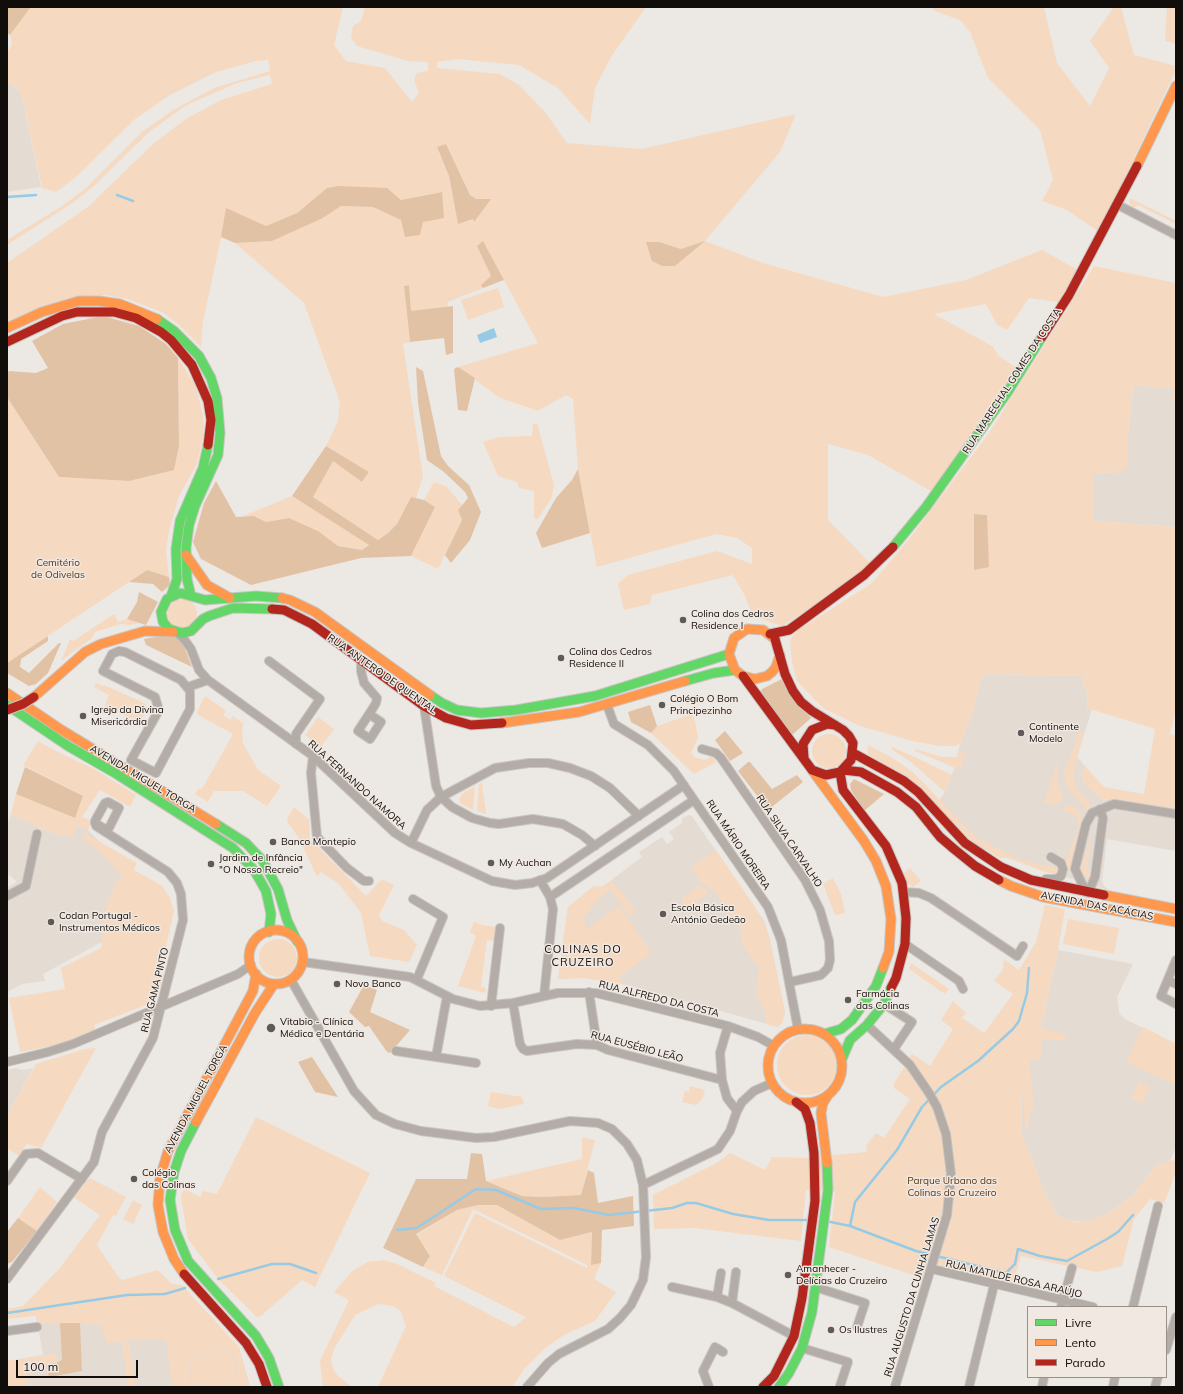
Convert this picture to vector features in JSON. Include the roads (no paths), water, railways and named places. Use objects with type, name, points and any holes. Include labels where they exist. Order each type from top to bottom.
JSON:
[{"type":"main road","name":"RUA MARECHAL GOMES DA COSTA","points":[[770,634],[789,630],[864,575],[885,556],[905,530],[926,507],[1007,393],[1069,295],[1118,205],[1176,86]]},
{"type":"main road","points":[[7,328],[61,305],[79,301],[99,301],[138,310],[154,317],[174,331],[198,356],[211,378],[217,398],[220,433],[218,455],[214,467],[195,506],[189,525],[186,554],[187,585],[201,610],[197,625]]},
{"type":"main road","points":[[7,342],[62,316],[77,312],[114,312],[141,321],[161,332],[171,340],[192,365],[201,382],[208,401],[211,420],[210,436],[203,468],[180,521],[176,549],[176,586],[171,596],[164,603],[157,621],[145,631],[109,640],[85,652],[34,697],[23,704],[7,710]]},
{"type":"main road","points":[[186,554],[207,585],[230,598]]},
{"type":"main road","name":"RUA ANTERO DE QUENTAL","points":[[171,596],[180,593],[205,600],[256,596],[275,597],[302,605],[442,704],[469,712],[504,711],[595,696],[729,654]]},
{"type":"main road","name":"RUA ANTERO DE QUENTAL","points":[[145,631],[187,633],[209,616],[233,608],[259,607],[284,610],[312,624],[424,706],[453,721],[480,725],[579,712],[714,673],[735,670]]},
{"type":"main road","points":[[161,612],[165,626],[175,632]]},
{"type":"main road","points":[[782,1386],[802,1348],[810,1318],[815,1286],[826,1202],[828,1174],[821,1113],[823,1103],[840,1079],[842,1059],[850,1040],[867,1025],[884,1004],[901,966],[905,944],[906,918],[903,892],[894,863],[886,846],[843,790],[842,771],[851,760],[853,743],[849,736],[801,702],[793,691],[778,644],[770,634],[755,628],[747,629],[734,638],[729,654],[735,670],[743,676],[864,841],[876,861],[886,886],[891,919],[889,952],[876,986],[865,1004],[852,1020],[841,1029],[824,1034]]},
{"type":"main road","name":"RUA MARECHAL GOMES DA COSTA","points":[[780,653],[789,630]]},
{"type":"main road","points":[[743,676],[755,679],[767,676],[776,667],[780,653]]},
{"type":"main road","name":"AVENIDA MIGUEL TORGA","points":[[7,693],[75,738],[163,790],[246,843],[263,861],[274,880],[287,920],[298,941]]},
{"type":"main road","name":"AVENIDA MIGUEL TORGA","points":[[7,705],[68,746],[115,773],[233,848],[254,870],[266,891],[271,914],[269,932]]},
{"type":"main road","points":[[804,758],[803,744],[812,730],[827,724],[836,726]]},
{"type":"main road","name":"AVENIDA DAS ACÁCIAS","points":[[853,753],[904,781],[918,792],[965,843],[990,861],[1021,876],[1087,892],[1176,909]]},
{"type":"main road","name":"AVENIDA DAS ACÁCIAS","points":[[812,770],[826,775],[842,771],[861,772],[897,792],[916,807],[940,837],[954,849],[975,866],[1011,886],[1043,897],[1176,922]]},
{"type":"main road","points":[[269,932],[284,932],[298,941],[302,951],[303,962],[300,970],[291,980],[285,983],[274,984],[264,981],[256,974],[251,965],[250,955],[253,945],[259,937],[269,932]]},
{"type":"main road","name":"AVENIDA MIGUEL TORGA","points":[[256,974],[253,991],[168,1151],[160,1178],[158,1205],[163,1232],[174,1259],[182,1271],[246,1343],[259,1364],[267,1387]]},
{"type":"main road","name":"AVENIDA MIGUEL TORGA","points":[[274,984],[255,1012],[181,1151],[174,1172],[170,1200],[174,1230],[188,1261],[256,1336],[268,1358],[279,1387]]},
{"type":"main road","points":[[762,1387],[774,1376],[794,1336],[802,1298],[815,1201],[814,1153],[810,1124],[805,1109],[796,1102],[780,1094],[772,1083],[768,1068],[769,1058],[774,1046],[784,1035],[798,1030],[812,1029],[824,1034],[835,1043],[842,1059]]},
{"type":"main road","points":[[796,1102],[812,1102],[828,1096]]},
{"type":"street","points":[[1118,205],[1176,235]]},
{"type":"street","points":[[191,649],[197,625]]},
{"type":"street","points":[[175,632],[184,639],[191,649]]},
{"type":"street","name":"RUA FERNANDO NAMORA","points":[[191,649],[199,670],[208,680],[313,756],[395,833],[411,843],[492,881],[515,885],[540,880],[554,874],[684,785]]},
{"type":"street","points":[[118,651],[125,652],[180,680],[188,687],[191,697],[190,709],[156,773],[131,760],[159,710],[155,697],[104,672],[112,654],[118,651]]},
{"type":"street","points":[[361,660],[361,671],[364,683],[377,698],[376,703],[369,714]]},
{"type":"street","points":[[269,661],[320,699],[296,734],[296,744]]},
{"type":"street","points":[[188,687],[208,680]]},
{"type":"street","name":"RUA MÁRIO MOREIRA","points":[[607,705],[614,724],[655,751],[684,785],[773,917],[781,940],[798,1030]]},
{"type":"street","points":[[424,706],[436,786],[441,798],[452,807],[482,821],[499,824],[533,818],[563,824],[582,835],[595,846]]},
{"type":"street","name":"RUA SILVA CARVALHO","points":[[702,749],[716,753],[721,758],[805,880],[820,910],[828,941],[830,960],[828,968],[821,974],[790,982]]},
{"type":"street","points":[[313,756],[311,773],[317,837],[348,868],[364,881],[369,881]]},
{"type":"street","points":[[411,843],[427,810],[441,798],[495,768],[529,763],[548,763],[570,768],[592,776],[610,788],[639,816]]},
{"type":"street","points":[[550,897],[694,800]]},
{"type":"street","points":[[107,802],[119,808],[114,821],[107,828],[95,823],[95,820],[107,802]]},
{"type":"street","points":[[1087,892],[1076,873],[1076,860],[1089,817],[1092,813],[1114,804],[1176,814]]},
{"type":"street","points":[[1087,892],[1095,877],[1103,818],[1100,809]]},
{"type":"street","points":[[114,821],[115,834],[121,842]]},
{"type":"street","name":"RUA GAMA PINTO","points":[[7,1279],[94,1162],[102,1132],[153,1038],[162,1008],[182,920],[181,894],[177,883],[168,872],[100,830],[95,823]]},
{"type":"street","points":[[7,896],[26,886],[37,834]]},
{"type":"street","points":[[1021,876],[1056,879],[1061,876],[1063,869],[1061,863],[1051,857]]},
{"type":"street","points":[[540,880],[550,897],[553,909],[544,996]]},
{"type":"street","points":[[903,892],[919,893],[932,898],[1017,956],[1023,946]]},
{"type":"street","points":[[413,899],[442,917],[417,979]]},
{"type":"street","points":[[491,1006],[500,928]]},
{"type":"street","points":[[905,944],[959,981],[963,989]]},
{"type":"street","points":[[1176,960],[1172,982],[1161,996],[1176,1004]]},
{"type":"street","name":"RUA ALFREDO DA COSTA","points":[[303,962],[377,971],[417,979],[447,996],[470,1004],[491,1006],[568,992],[589,992],[728,1026],[758,1037],[774,1046]]},
{"type":"street","points":[[7,1062],[64,1048],[162,1008],[238,974],[251,965]]},
{"type":"street","points":[[291,980],[354,1091],[376,1115],[395,1124],[421,1131],[476,1138],[494,1137],[570,1121],[598,1123],[612,1129],[627,1144],[637,1160],[643,1185],[646,1257],[643,1280],[631,1305],[608,1329],[569,1348],[553,1358],[527,1387]]},
{"type":"street","points":[[589,992],[596,1045]]},
{"type":"street","points":[[436,1057],[447,996]]},
{"type":"street","name":"RUA EUSÉBIO LEÃO","points":[[513,1003],[520,1044],[524,1050],[530,1052],[577,1044],[596,1045],[608,1050],[722,1080]]},
{"type":"street","points":[[884,1004],[912,1022],[894,1049]]},
{"type":"street","name":"RUA AUGUSTO DA CUNHA LAMAS","points":[[867,1025],[910,1065],[929,1093],[946,1134],[952,1174],[949,1204],[932,1269],[895,1387]]},
{"type":"street","points":[[728,1026],[720,1053],[722,1080],[727,1098],[737,1111]]},
{"type":"street","points":[[396,1051],[476,1063]]},
{"type":"street","points":[[643,1185],[718,1149],[730,1131],[742,1102],[754,1091],[772,1083]]},
{"type":"street","points":[[7,1182],[26,1154],[38,1153],[82,1179]]},
{"type":"street","points":[[1133,1306],[1158,1206]]},
{"type":"street","points":[[1062,1304],[1072,1268]]},
{"type":"street","name":"RUA MATILDE ROSA ARAÚJO","points":[[932,1269],[1062,1304],[1083,1306]]},
{"type":"street","points":[[732,1303],[736,1272]]},
{"type":"street","points":[[717,1297],[721,1273]]},
{"type":"street","points":[[969,1387],[994,1285]]},
{"type":"street","points":[[815,1286],[865,1302],[857,1327]]},
{"type":"street","points":[[672,1287],[717,1297],[732,1303],[794,1336]]},
{"type":"street","points":[[1167,1345],[1172,1322]]},
{"type":"street","points":[[7,1331],[37,1327]]},
{"type":"street","points":[[709,1387],[703,1371],[715,1347],[724,1352]]},
{"type":"street","points":[[802,1348],[848,1362],[840,1386]]},
{"type":"water","points":[[494,328],[497,337],[480,343],[477,335]]},
{"type":"waterway","points":[[7,197],[36,195]]},
{"type":"waterway","points":[[117,195],[133,201]]},
{"type":"waterway","points":[[826,1221],[850,1226],[855,1202],[897,1150],[922,1107],[941,1087],[978,1061],[1013,1029],[1019,1021],[1027,993],[1029,968]]},
{"type":"waterway","points":[[397,1230],[417,1228],[476,1189],[496,1190],[541,1209],[574,1208],[609,1215],[672,1208],[687,1203],[696,1203],[733,1214],[769,1220],[809,1220]]},
{"type":"waterway","points":[[850,1226],[916,1251],[1006,1273],[1015,1264],[1018,1249],[1040,1256],[1067,1261],[1118,1232],[1133,1215]]},
{"type":"waterway","points":[[218,1279],[272,1264],[290,1264],[316,1273]]},
{"type":"waterway","points":[[7,1313],[127,1295],[165,1294],[185,1288]]},
{"type":"place","name":"Colina dos Cedros Residence I","points":[[683,620]]},
{"type":"place","name":"Colina dos Cedros Residence II","points":[[561,658]]},
{"type":"place","name":"Colégio O Bom Principezinho","points":[[662,705]]},
{"type":"place","name":"Igreja da Divina Misericórdia","points":[[83,716]]},
{"type":"place","name":"Continente Modelo","points":[[1021,733]]},
{"type":"place","name":"Banco Montepio","points":[[273,842]]},
{"type":"place","name":"My Auchan","points":[[491,863]]},
{"type":"place","name":"Jardim de Infância \"O Nosso Recreio\"","points":[[211,864]]},
{"type":"place","name":"Escola Básica António Gedeão","points":[[663,914]]},
{"type":"place","name":"Codan Portugal - Instrumentos Médicos","points":[[51,922]]},
{"type":"place","name":"Novo Banco","points":[[337,984]]},
{"type":"place","name":"Farmácia das Colinas","points":[[848,1000]]},
{"type":"place","name":"Vitabio - Clínica Médica e Dentária","points":[[271,1028]]},
{"type":"place","name":"Colégio das Colinas","points":[[134,1179]]},
{"type":"place","name":"Amanhecer - Delícias do Cruzeiro","points":[[788,1275]]},
{"type":"place","name":"Os Ilustres","points":[[831,1330]]},
{"type":"district","name":"COLINAS DO CRUZEIRO","points":[[583,956]]},
{"type":"park label","name":"Cemitério de Odivelas","points":[[58,568]]},
{"type":"park label","name":"Parque Urbano das Colinas do Cruzeiro","points":[[952,1186]]}]
